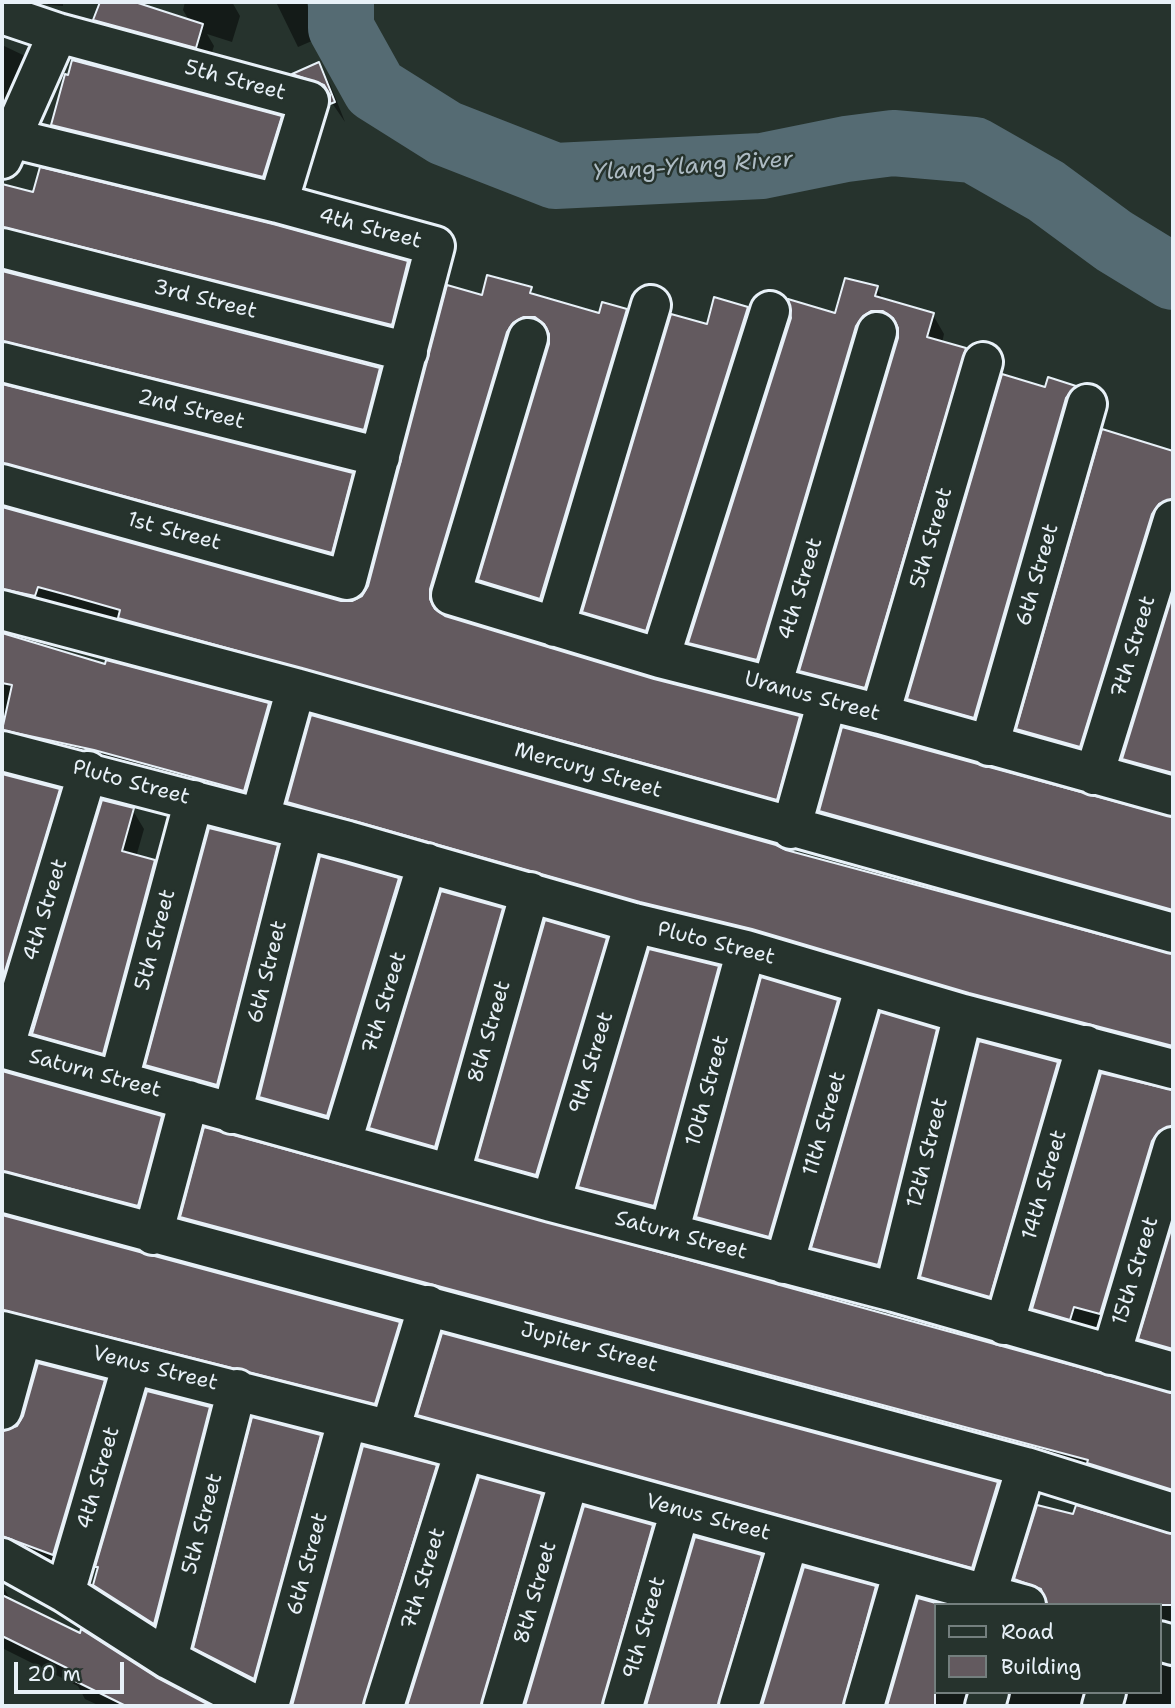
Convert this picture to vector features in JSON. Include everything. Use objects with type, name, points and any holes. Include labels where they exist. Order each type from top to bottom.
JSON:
[{"type":"street","name":"5th Street","points":[[2,14],[58,33],[310,101],[278,203]]},
{"type":"street","points":[[6,148],[58,33]]},
{"type":"street","name":"4th Street","points":[[6,148],[278,203],[435,246],[347,580]]},
{"type":"street","name":"3rd Street","points":[[2,248],[408,352]]},
{"type":"street","points":[[555,628],[651,305]]},
{"type":"street","points":[[660,658],[771,311]]},
{"type":"street","name":"4th Street","points":[[772,686],[877,332]]},
{"type":"street","name":"Uranus Street","points":[[528,338],[451,595],[660,658],[880,714],[1173,796]]},
{"type":"street","name":"2nd Street","points":[[2,362],[380,457]]},
{"type":"street","name":"5th Street","points":[[880,714],[984,362]]},
{"type":"street","name":"6th Street","points":[[989,746],[1087,404]]},
{"type":"street","name":"1st Street","points":[[2,485],[347,580]]},
{"type":"street","name":"7th Street","points":[[1094,775],[1173,520]]},
{"type":"street","name":"Mercury Street","points":[[2,610],[296,688],[791,829],[1173,933]]},
{"type":"street","points":[[260,817],[296,688]]},
{"type":"street","points":[[791,829],[827,701]]},
{"type":"street","name":"Pluto Street","points":[[2,751],[260,817],[634,923],[746,950],[963,1014],[1173,1069]]},
{"type":"street","name":"4th Street","points":[[3,1049],[88,771]]},
{"type":"street","name":"5th Street","points":[[119,1079],[194,800]]},
{"type":"street","name":"6th Street","points":[[232,1114],[304,830]]},
{"type":"street","name":"7th Street","points":[[342,1142],[427,863]]},
{"type":"street","name":"8th Street","points":[[451,1172],[530,892]]},
{"type":"street","name":"9th Street","points":[[551,1202],[634,923]]},
{"type":"street","name":"10th Street","points":[[669,1233],[746,950]]},
{"type":"street","name":"11th Street","points":[[784,1264],[865,985]]},
{"type":"street","name":"12th Street","points":[[894,1292],[963,1014]]},
{"type":"street","name":"14th Street","points":[[1004,1325],[1086,1045]]},
{"type":"street","name":"Saturn Street","points":[[3,1049],[119,1079],[232,1114],[451,1172],[551,1202],[894,1292],[1173,1372]]},
{"type":"street","name":"Saturn Street","points":[[153,1235],[189,1100]]},
{"type":"street","name":"15th Street","points":[[1111,1355],[1173,1147]]},
{"type":"street","name":"Jupiter Street","points":[[2,1192],[153,1235],[428,1305],[1026,1467],[1173,1513]]},
{"type":"street","points":[[390,1430],[428,1305]]},
{"type":"street","points":[[2,1410],[12,1334]]},
{"type":"street","name":"Venus Street","points":[[12,1334],[237,1389],[347,1422],[390,1430],[1010,1601]]},
{"type":"street","name":"4th Street","points":[[65,1593],[132,1364]]},
{"type":"street","name":"5th Street","points":[[168,1659],[237,1389]]},
{"type":"street","name":"6th Street","points":[[269,1706],[347,1422]]},
{"type":"street","name":"7th Street","points":[[384,1706],[464,1451]]},
{"type":"street","points":[[1010,1601],[1026,1467]]},
{"type":"street","name":"8th Street","points":[[502,1706],[569,1480]]},
{"type":"street","name":"9th Street","points":[[623,1706],[680,1510]]},
{"type":"street","points":[[739,1706],[789,1540]]},
{"type":"street","points":[[2,1558],[65,1593],[168,1659],[258,1706]]},
{"type":"street","points":[[864,1706],[903,1571]]},
{"type":"building","points":[[100,2],[135,2],[203,24],[196,48],[93,20]]},
{"type":"building","points":[[72,60],[282,116],[263,177],[51,125],[65,74],[68,75]]},
{"type":"building","points":[[319,62],[335,102],[330,104],[330,95],[324,85],[292,74]]},
{"type":"building","points":[[40,167],[273,224],[408,261],[392,325],[2,227],[2,184],[33,192]]},
{"type":"building","points":[[2,271],[380,368],[364,430],[2,341]]},
{"type":"building","points":[[487,275],[532,287],[530,293],[599,313],[602,302],[627,309],[540,599],[478,580],[549,344],[549,334],[544,324],[535,317],[524,317],[513,323],[507,332],[430,589],[430,599],[435,609],[445,616],[654,679],[800,716],[777,800],[118,618],[120,610],[38,587],[35,596],[2,589],[2,507],[341,601],[352,601],[362,596],[368,586],[447,285],[482,295]]},
{"type":"building","points":[[845,278],[878,286],[875,296],[934,313],[927,337],[966,348],[865,688],[799,671],[898,338],[898,328],[893,318],[883,311],[871,311],[863,316],[856,326],[757,660],[688,643],[791,318],[788,299],[835,313]]},
{"type":"building","points":[[714,297],[748,307],[646,631],[582,612],[671,314],[707,324]]},
{"type":"building","points":[[1002,374],[1045,387],[1048,377],[1076,386],[1066,398],[974,718],[907,699]]},
{"type":"building","points":[[2,384],[353,473],[332,553],[2,463]]},
{"type":"building","points":[[1102,429],[1173,451],[1173,499],[1159,504],[1152,514],[1080,747],[1016,729]]},
{"type":"building","points":[[1173,593],[1173,773],[1122,759]]},
{"type":"building","points":[[2,633],[105,664],[106,660],[269,703],[244,791],[94,750],[2,730],[12,685],[2,683]]},
{"type":"building","points":[[311,715],[786,850],[1173,954],[1173,1046],[969,993],[752,929],[640,902],[287,802]]},
{"type":"building","points":[[842,727],[1173,817],[1173,910],[819,811]]},
{"type":"building","points":[[2,774],[60,789],[2,981]]},
{"type":"building","points":[[102,800],[134,808],[122,851],[155,860],[103,1054],[32,1034]]},
{"type":"building","points":[[209,828],[278,845],[217,1085],[145,1065]]},
{"type":"building","points":[[320,856],[399,878],[327,1116],[259,1097]]},
{"type":"building","points":[[441,891],[503,908],[435,1147],[369,1128]]},
{"type":"building","points":[[545,920],[607,938],[536,1175],[477,1159]]},
{"type":"building","points":[[649,949],[719,966],[654,1206],[578,1187]]},
{"type":"building","points":[[761,977],[838,1000],[769,1237],[696,1217]]},
{"type":"building","points":[[880,1012],[937,1029],[878,1265],[811,1248]]},
{"type":"building","points":[[979,1041],[1058,1062],[990,1297],[920,1277]]},
{"type":"building","points":[[2,1071],[162,1116],[138,1206],[2,1171]]},
{"type":"building","points":[[1101,1073],[1173,1090],[1173,1126],[1159,1131],[1152,1141],[1100,1314],[1074,1307],[1070,1320],[1032,1309]]},
{"type":"building","points":[[204,1127],[1173,1393],[1173,1490],[1087,1463],[1088,1460],[180,1217]]},
{"type":"building","points":[[2,1215],[400,1322],[375,1404],[2,1310]]},
{"type":"building","points":[[1173,1223],[1173,1349],[1138,1339]]},
{"type":"building","points":[[442,1333],[998,1482],[972,1568],[417,1415]]},
{"type":"building","points":[[38,1363],[105,1380],[53,1555],[2,1536],[2,1431],[17,1426],[23,1416]]},
{"type":"building","points":[[147,1391],[210,1407],[154,1624],[93,1585],[98,1567],[95,1567]]},
{"type":"building","points":[[252,1417],[321,1435],[254,1679],[193,1648]]},
{"type":"building","points":[[363,1446],[437,1465],[363,1706],[292,1706]]},
{"type":"building","points":[[479,1477],[542,1494],[481,1706],[407,1706]]},
{"type":"building","points":[[1037,1505],[1073,1514],[1076,1505],[1173,1534],[1173,1605],[1046,1603],[1041,1589],[1014,1579]]},
{"type":"building","points":[[584,1506],[653,1525],[602,1706],[525,1706]]},
{"type":"building","points":[[695,1537],[762,1555],[718,1706],[646,1706]]},
{"type":"building","points":[[804,1567],[876,1586],[843,1706],[762,1706]]},
{"type":"building","points":[[2,1595],[80,1633],[81,1629],[156,1677],[211,1706],[126,1706],[71,1679],[75,1672],[2,1636]]},
{"type":"building","points":[[918,1598],[936,1603],[935,1706],[887,1706]]},
{"type":"waterway","name":"Ylang-Ylang River","points":[[341,2],[341,28],[375,89],[445,133],[555,176],[762,166],[846,149],[893,143],[974,150],[1046,191],[1114,241],[1173,277]]}]
